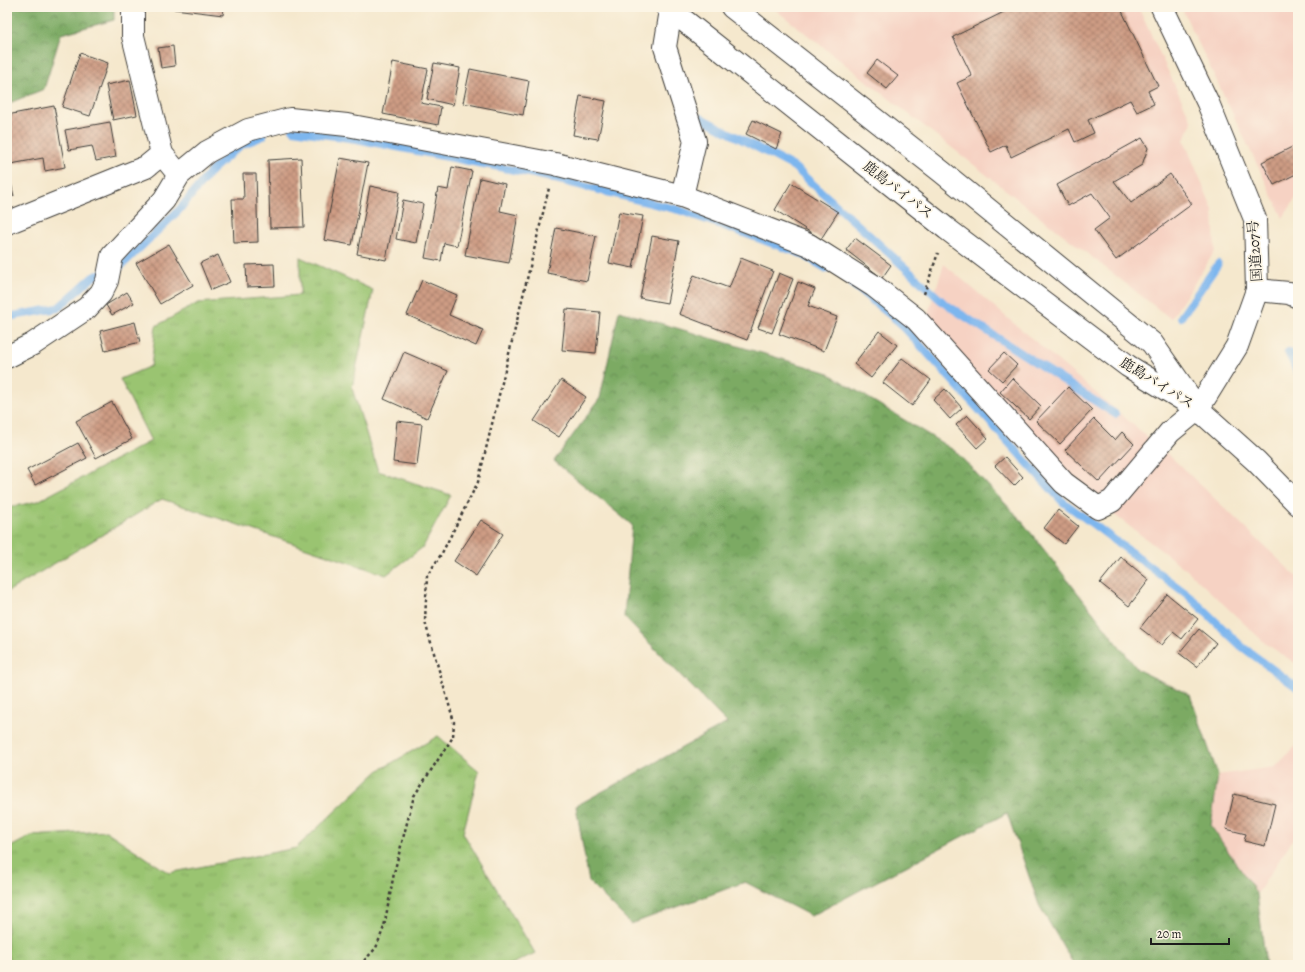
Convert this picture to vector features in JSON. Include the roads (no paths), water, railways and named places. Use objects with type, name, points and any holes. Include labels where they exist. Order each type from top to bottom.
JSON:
[{"type":"main road","points":[[133,7],[132,36],[162,154],[179,175]]},
{"type":"main road","name":"鹿島バイパス","points":[[732,7],[942,172],[1152,343],[1198,409]]},
{"type":"main road","name":"国道207号","points":[[682,196],[809,245],[874,286],[916,319],[1064,483],[1098,508],[1112,501],[1170,432],[1198,409],[1237,346],[1257,290],[1255,219],[1208,103],[1162,7]]},
{"type":"main road","points":[[7,357],[33,344],[87,308],[101,293],[107,281],[112,256],[164,200],[179,175],[207,152],[248,130],[290,119],[347,125],[555,164],[682,196],[695,141],[665,47],[669,9]]},
{"type":"main road","name":"鹿島バイパス","points":[[669,9],[947,229],[1128,366],[1198,409]]},
{"type":"main road","points":[[7,223],[146,167],[162,154]]},
{"type":"main road","points":[[1257,290],[1289,293],[1298,297]]},
{"type":"main road","points":[[1198,409],[1256,461],[1298,504]]},
{"type":"waterway","points":[[701,118],[794,167],[944,303],[1115,414]]},
{"type":"waterway","points":[[293,130],[356,139],[539,175],[679,210],[802,254],[827,269]]},
{"type":"waterway","points":[[7,317],[58,308],[93,277],[121,266],[179,210],[212,170],[241,145],[263,136]]},
{"type":"waterway","points":[[1181,317],[1218,264]]},
{"type":"waterway","points":[[853,285],[900,323],[1062,501],[1188,595],[1241,646],[1298,688]]},
{"type":"waterway","points":[[1288,352],[1298,373]]}]
